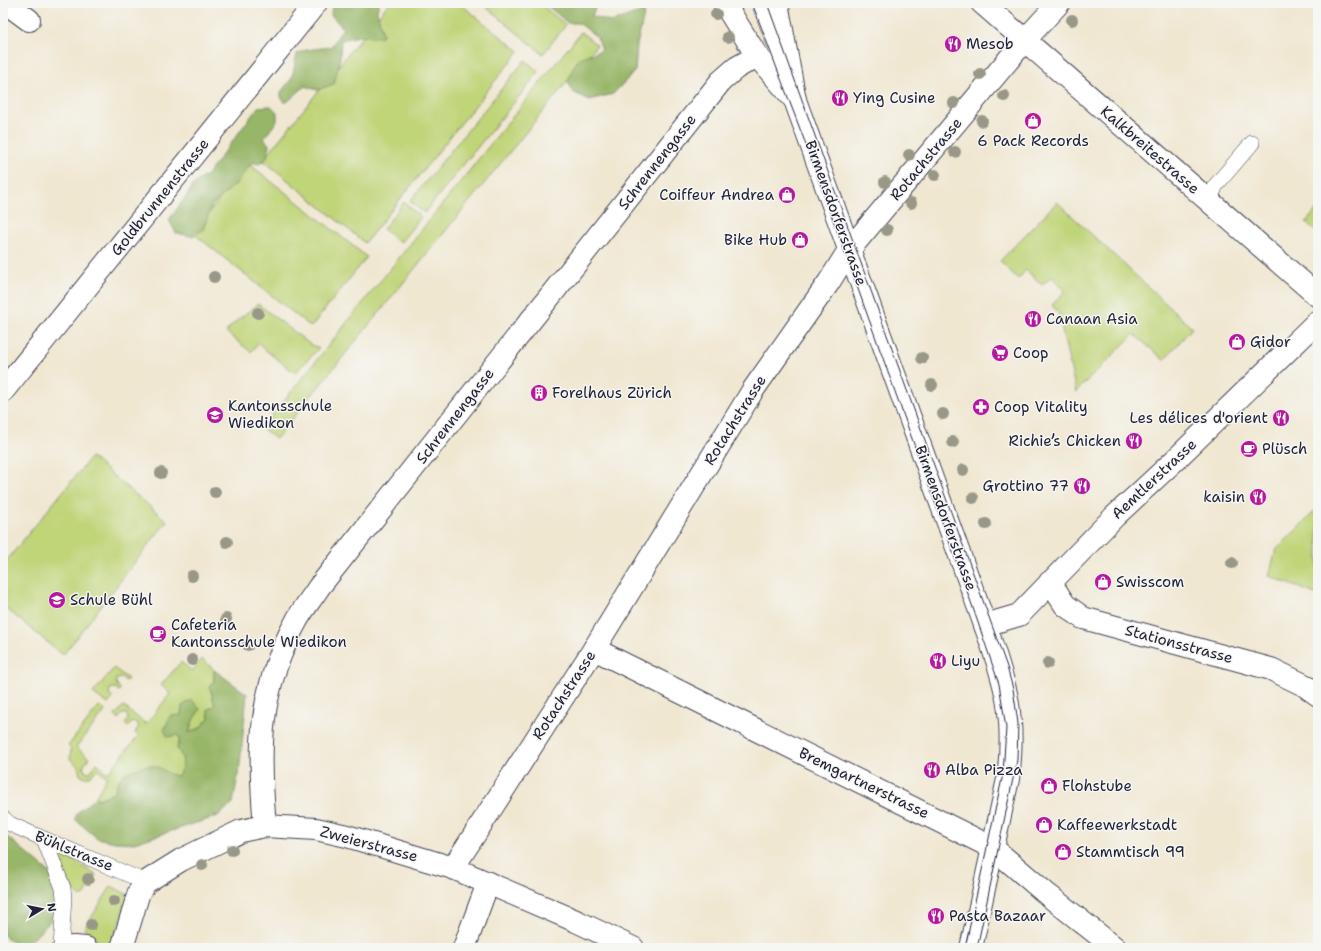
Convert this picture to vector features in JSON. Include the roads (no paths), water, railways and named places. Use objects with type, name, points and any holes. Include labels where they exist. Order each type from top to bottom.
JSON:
[{"type":"street","points":[[6,3],[29,20]]},
{"type":"street","name":"Goldbrunnenstrasse","points":[[3,391],[316,3]]},
{"type":"street","name":"Birmensdorferstrasse","points":[[724,3],[757,56],[795,100]]},
{"type":"street","name":"Birmensdorferstrasse","points":[[777,3],[795,100],[1002,674],[1011,723],[1011,750],[1008,779],[971,948]]},
{"type":"street","name":"Kalkbreitestrasse","points":[[982,3],[1318,296]]},
{"type":"street","name":"Rotachstrasse","points":[[453,868],[594,649],[753,390],[829,282],[849,250],[1025,40],[1059,3]]},
{"type":"street","name":"Schrennengasse","points":[[265,826],[260,755],[262,727],[269,684],[282,651],[297,620],[339,562],[721,81],[736,68],[757,56]]},
{"type":"street","name":"Aemtlerstrasse","points":[[985,625],[1019,615],[1115,516],[1180,456],[1318,322]]},
{"type":"street","name":"Stationsstrasse","points":[[1050,582],[1065,605],[1083,618],[1271,669],[1304,685],[1318,695]]},
{"type":"street","name":"Bremgartnerstrasse","points":[[594,649],[993,848],[1042,891],[1115,948]]},
{"type":"street","name":"Zweierstrasse","points":[[122,948],[139,892],[146,882],[181,860],[241,831],[265,826],[316,830],[347,836],[453,868],[576,920],[633,948]]},
{"type":"street","points":[[464,948],[488,883]]},
{"type":"street","points":[[63,948],[74,946],[86,948]]},
{"type":"lane","name":"Birmensdorferstrasse","points":[[759,3],[795,100]]},
{"type":"lane","points":[[1209,202],[1216,185],[1252,143]]},
{"type":"lane","name":"Bühlstrasse","points":[[3,818],[10,824],[146,882]]},
{"type":"lane","points":[[44,839],[63,888],[63,948]]},
{"type":"tram line","points":[[752,3],[805,142],[972,605],[999,684],[1006,728],[1003,774],[965,948]]},
{"type":"tram line","points":[[767,3],[1007,667],[1013,689],[1018,723],[1017,760],[977,948]]},
{"type":"place","name":"Mesob","points":[[953,44]]},
{"type":"place","name":"Ying Cusine","points":[[840,98]]},
{"type":"place","name":"6 Pack Records","points":[[1033,121]]},
{"type":"place","name":"Coiffeur Andrea","points":[[787,195]]},
{"type":"place","name":"Bike Hub","points":[[800,240]]},
{"type":"place","name":"Canaan Asia","points":[[1033,319]]},
{"type":"place","name":"Gidor","points":[[1237,342]]},
{"type":"place","name":"Coop","points":[[1000,353]]},
{"type":"place","name":"Forelhaus Zürich","points":[[539,393]]},
{"type":"place","name":"Coop Vitality","points":[[981,407]]},
{"type":"place","name":"Kantonsschule Wiedikon","points":[[215,415]]},
{"type":"place","name":"Les délices d'orient","points":[[1281,418]]},
{"type":"place","name":"Richie’s Chicken","points":[[1134,441]]},
{"type":"place","name":"Plüsch","points":[[1249,449]]},
{"type":"place","name":"Grottino 77","points":[[1082,486]]},
{"type":"place","name":"kaisin","points":[[1258,497]]},
{"type":"place","name":"Swisscom","points":[[1103,582]]},
{"type":"place","name":"Schule Bühl","points":[[57,600]]},
{"type":"place","name":"Cafeteria Kantonsschule Wiedikon","points":[[158,634]]},
{"type":"place","name":"Liyu","points":[[938,661]]},
{"type":"place","name":"Alba Pizza","points":[[932,770]]},
{"type":"place","name":"Flohstube","points":[[1049,786]]},
{"type":"place","name":"Kaffeewerkstadt","points":[[1044,825]]},
{"type":"place","name":"Stammtisch 99","points":[[1063,852]]},
{"type":"place","name":"Pasta Bazaar","points":[[936,916]]}]
